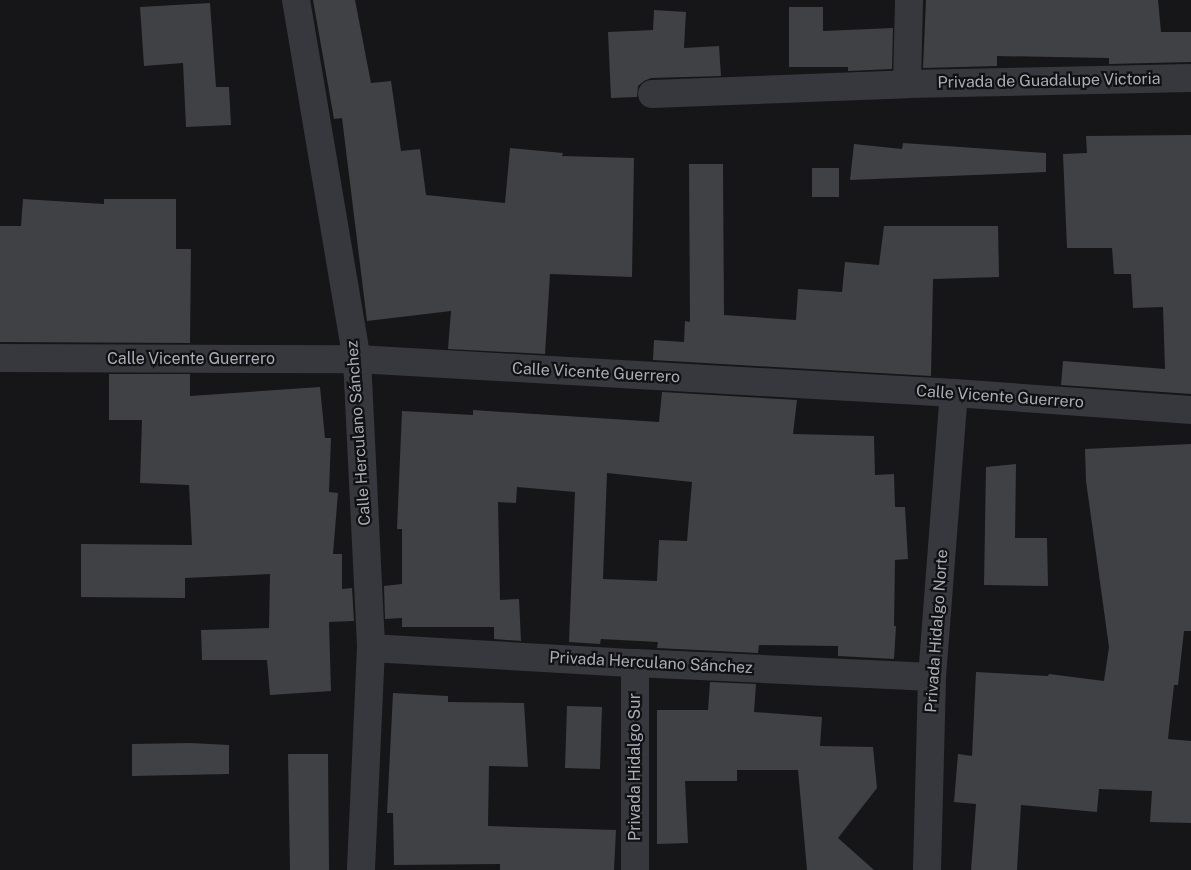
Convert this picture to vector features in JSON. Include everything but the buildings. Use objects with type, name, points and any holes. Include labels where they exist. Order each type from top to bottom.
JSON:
[{"type":"street","name":"Calle Herculano Sánchez","points":[[296,0],[357,360],[371,648],[361,870]]},
{"type":"street","points":[[906,84],[909,0]]},
{"type":"street","name":"Privada de Guadalupe Victoria","points":[[652,94],[906,84],[1191,78]]},
{"type":"street","name":"Calle Vicente Guerrero","points":[[0,358],[357,360],[954,393],[1191,410]]},
{"type":"street","name":"Privada Hidalgo Norte","points":[[926,870],[932,677],[954,393]]},
{"type":"street","name":"Privada Herculano Sánchez","points":[[371,648],[932,677]]},
{"type":"street","name":"Privada Hidalgo Sur","points":[[635,663],[635,870]]}]
